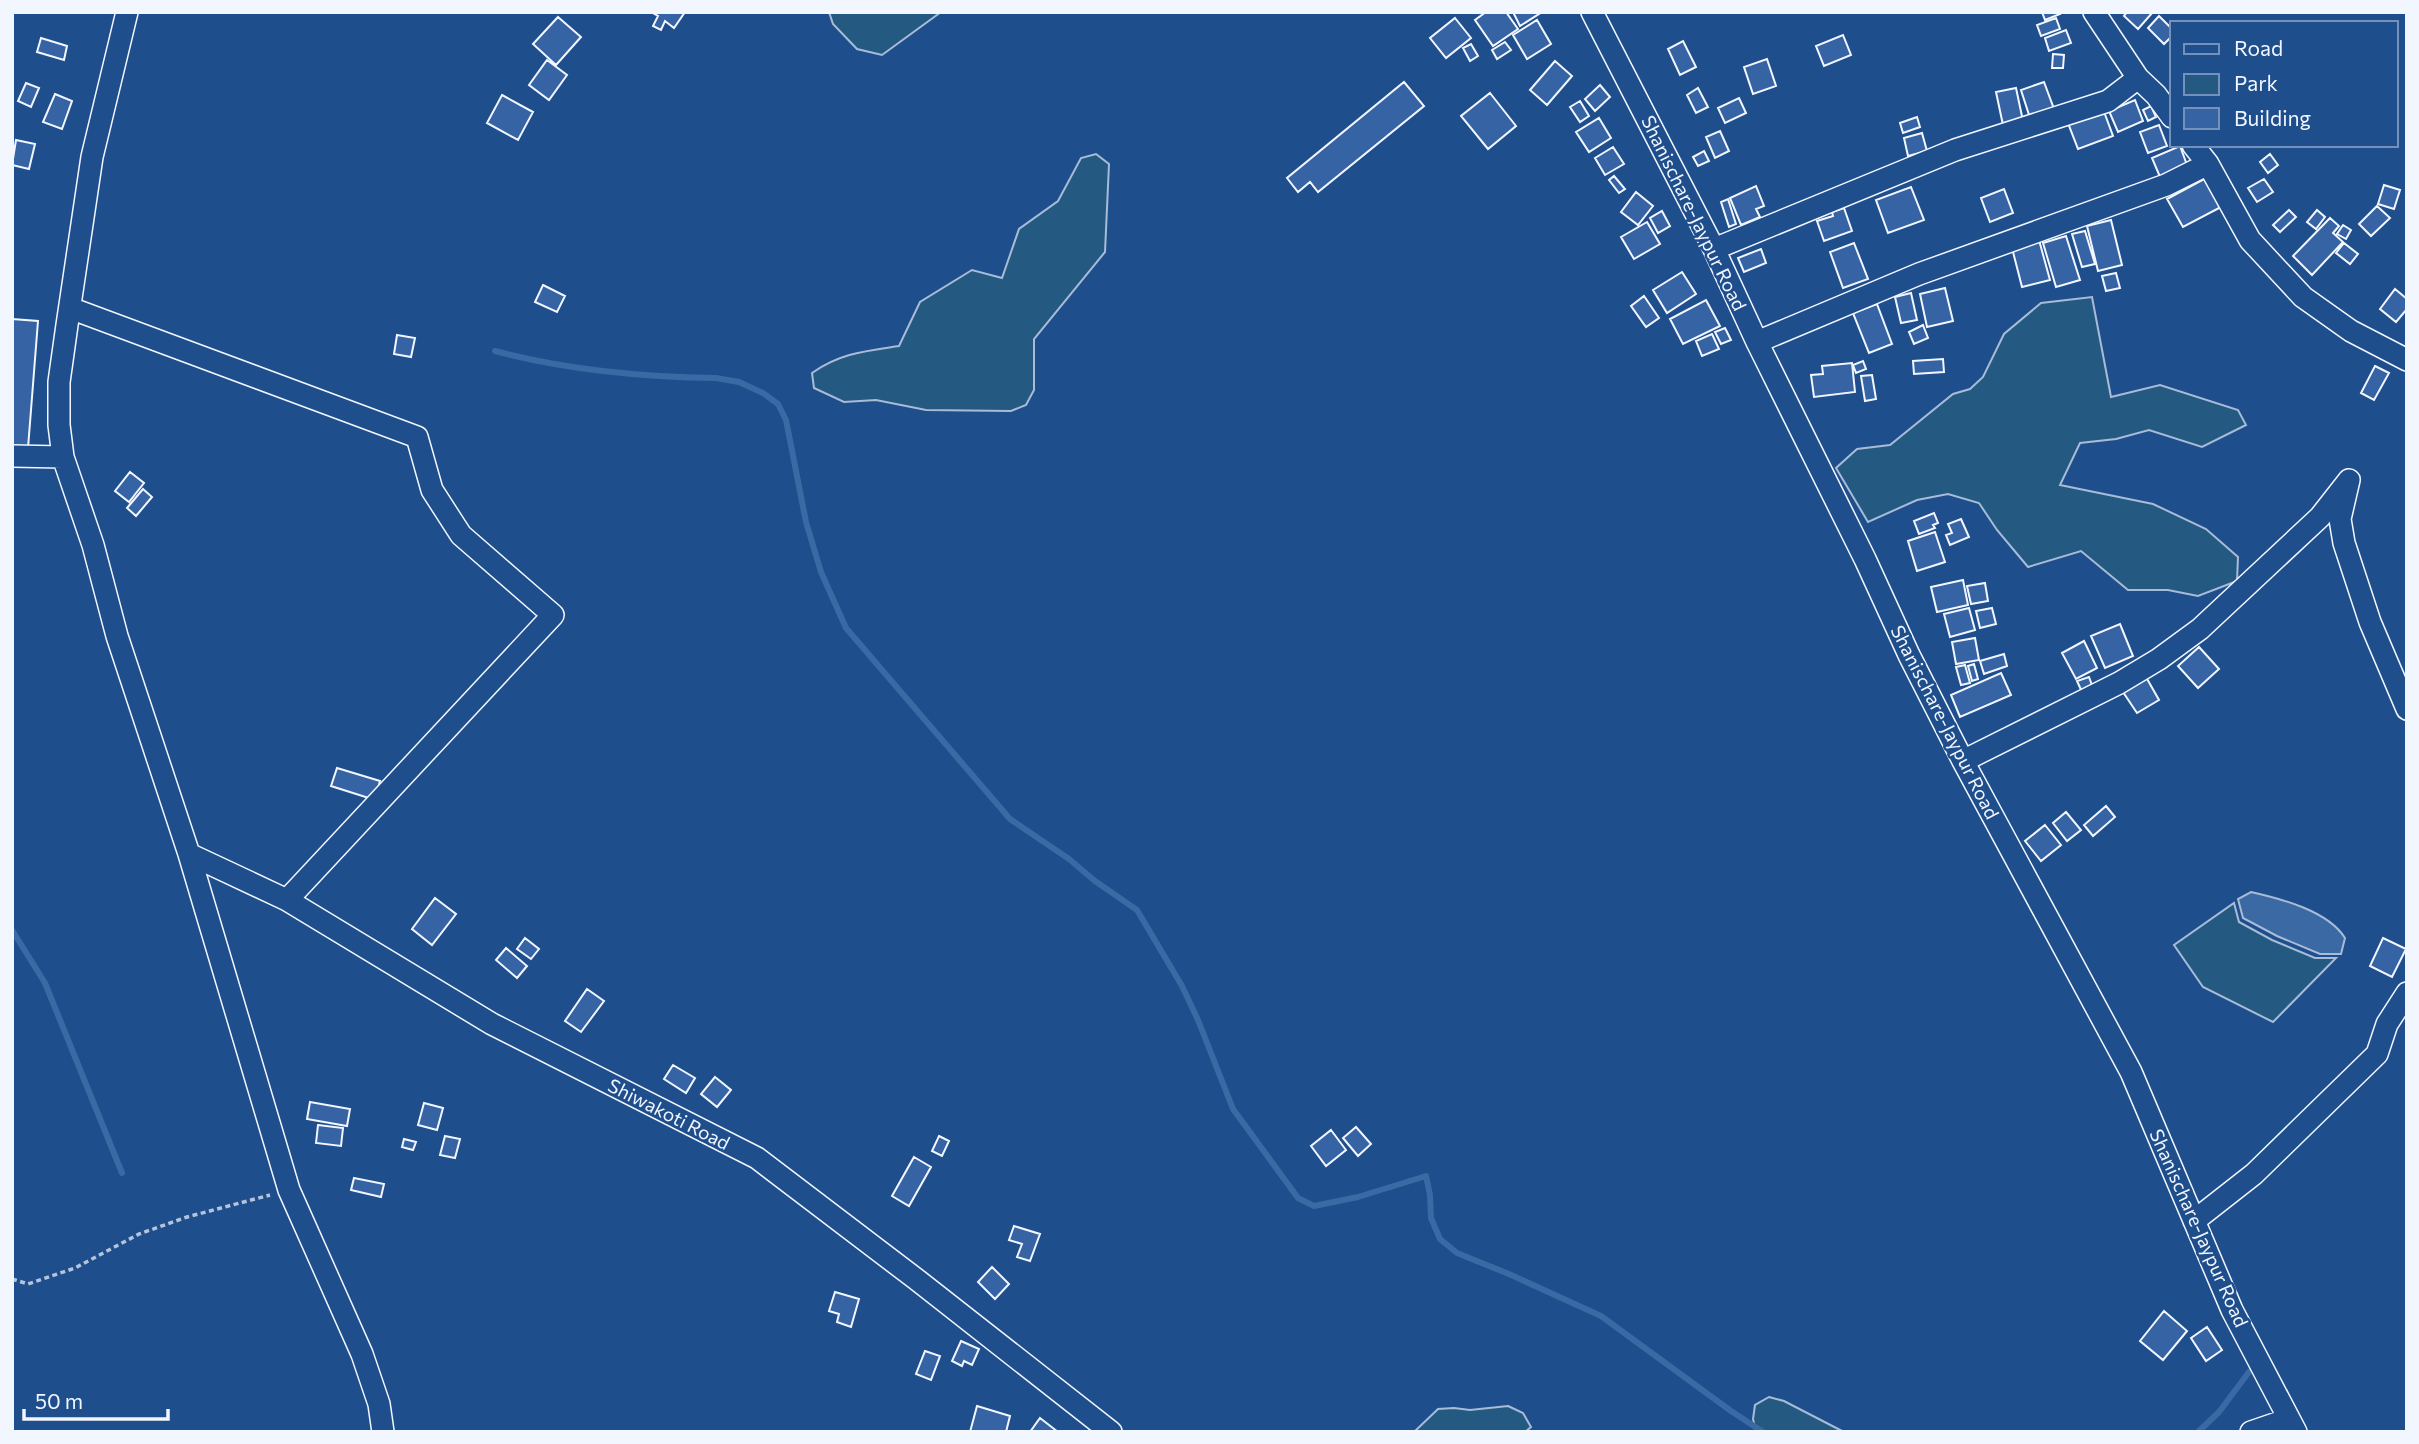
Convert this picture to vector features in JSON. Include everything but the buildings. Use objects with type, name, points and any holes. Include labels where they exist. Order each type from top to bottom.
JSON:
[{"type":"street","points":[[127,12],[92,157],[59,382],[59,425],[63,457],[93,545],[117,636],[189,854],[289,1190],[362,1354],[379,1404],[383,1432]]},
{"type":"street","name":"Shanischare-Jaypur Road","points":[[1592,12],[1714,249],[1909,655],[1963,761],[2131,1072],[2232,1310],[2292,1425]]},
{"type":"street","points":[[2094,12],[2138,78],[2156,95],[2170,114]]},
{"type":"street","points":[[1714,249],[1955,150],[2108,101],[2138,78]]},
{"type":"street","points":[[2195,147],[2208,164],[2250,240],[2302,298],[2351,331],[2407,360]]},
{"type":"street","points":[[1757,342],[1919,274],[2166,186],[2208,164]]},
{"type":"street","points":[[70,307],[417,437],[432,490],[461,535],[553,615],[288,900]]},
{"type":"street","points":[[12,456],[63,457]]},
{"type":"street","points":[[1963,761],[2119,683],[2159,659],[2200,629],[2320,517],[2349,480],[2340,519],[2344,543],[2370,622],[2407,709]]},
{"type":"street","name":"Shiwakoti Road","points":[[189,854],[288,900],[492,1024],[757,1158],[1111,1432]]},
{"type":"street","points":[[2194,1221],[2254,1174],[2377,1055],[2387,1024],[2407,993]]},
{"type":"street","points":[[2251,1432],[2292,1425]]},
{"type":"path","points":[[12,1279],[28,1284],[75,1268],[139,1234],[187,1217],[289,1190]]},
{"type":"green space","points":[[829,12],[941,12],[882,55],[857,49],[833,24]]},
{"type":"green space","points":[[1096,154],[1109,164],[1105,252],[1034,339],[1034,390],[1026,405],[1011,411],[926,410],[876,400],[844,402],[814,388],[812,373],[822,366],[854,354],[899,346],[920,302],[972,270],[1002,278],[1019,229],[1058,201],[1081,158]]},
{"type":"green space","points":[[2092,297],[2111,397],[2160,385],[2238,410],[2246,425],[2202,447],[2149,430],[2116,439],[2080,443],[2060,485],[2153,504],[2206,529],[2238,557],[2237,581],[2198,596],[2168,590],[2128,590],[2081,551],[2028,567],[1997,530],[1979,503],[1948,494],[1917,500],[1868,522],[1836,468],[1857,449],[1890,445],[1953,394],[1970,389],[1983,377],[2004,334],[2041,303]]},
{"type":"green space","points":[[2234,903],[2239,922],[2272,940],[2315,958],[2336,958],[2273,1022],[2203,987],[2174,945]]},
{"type":"green space","points":[[1769,1397],[1784,1401],[1844,1432],[1756,1432],[1753,1419],[1755,1405]]},
{"type":"green space","points":[[1508,1406],[1523,1413],[1531,1427],[1525,1432],[1414,1432],[1438,1409],[1470,1410]]},
{"type":"shaded area","points":[[2251,892],[2290,903],[2328,920],[2345,938],[2341,954],[2320,954],[2243,918],[2238,899]]},
{"type":"waterway","points":[[495,351],[605,371],[716,378],[739,382],[763,393],[778,404],[786,420],[806,522],[821,572],[846,628],[1010,819],[1137,910],[1182,986],[1233,1109],[1298,1198],[1314,1206],[1358,1197],[1426,1176],[1431,1218],[1440,1239],[1457,1253],[1601,1316],[1763,1432]]},
{"type":"waterway","points":[[12,930],[45,983],[122,1173]]},
{"type":"waterway","points":[[2198,1432],[2219,1412],[2249,1372]]}]
